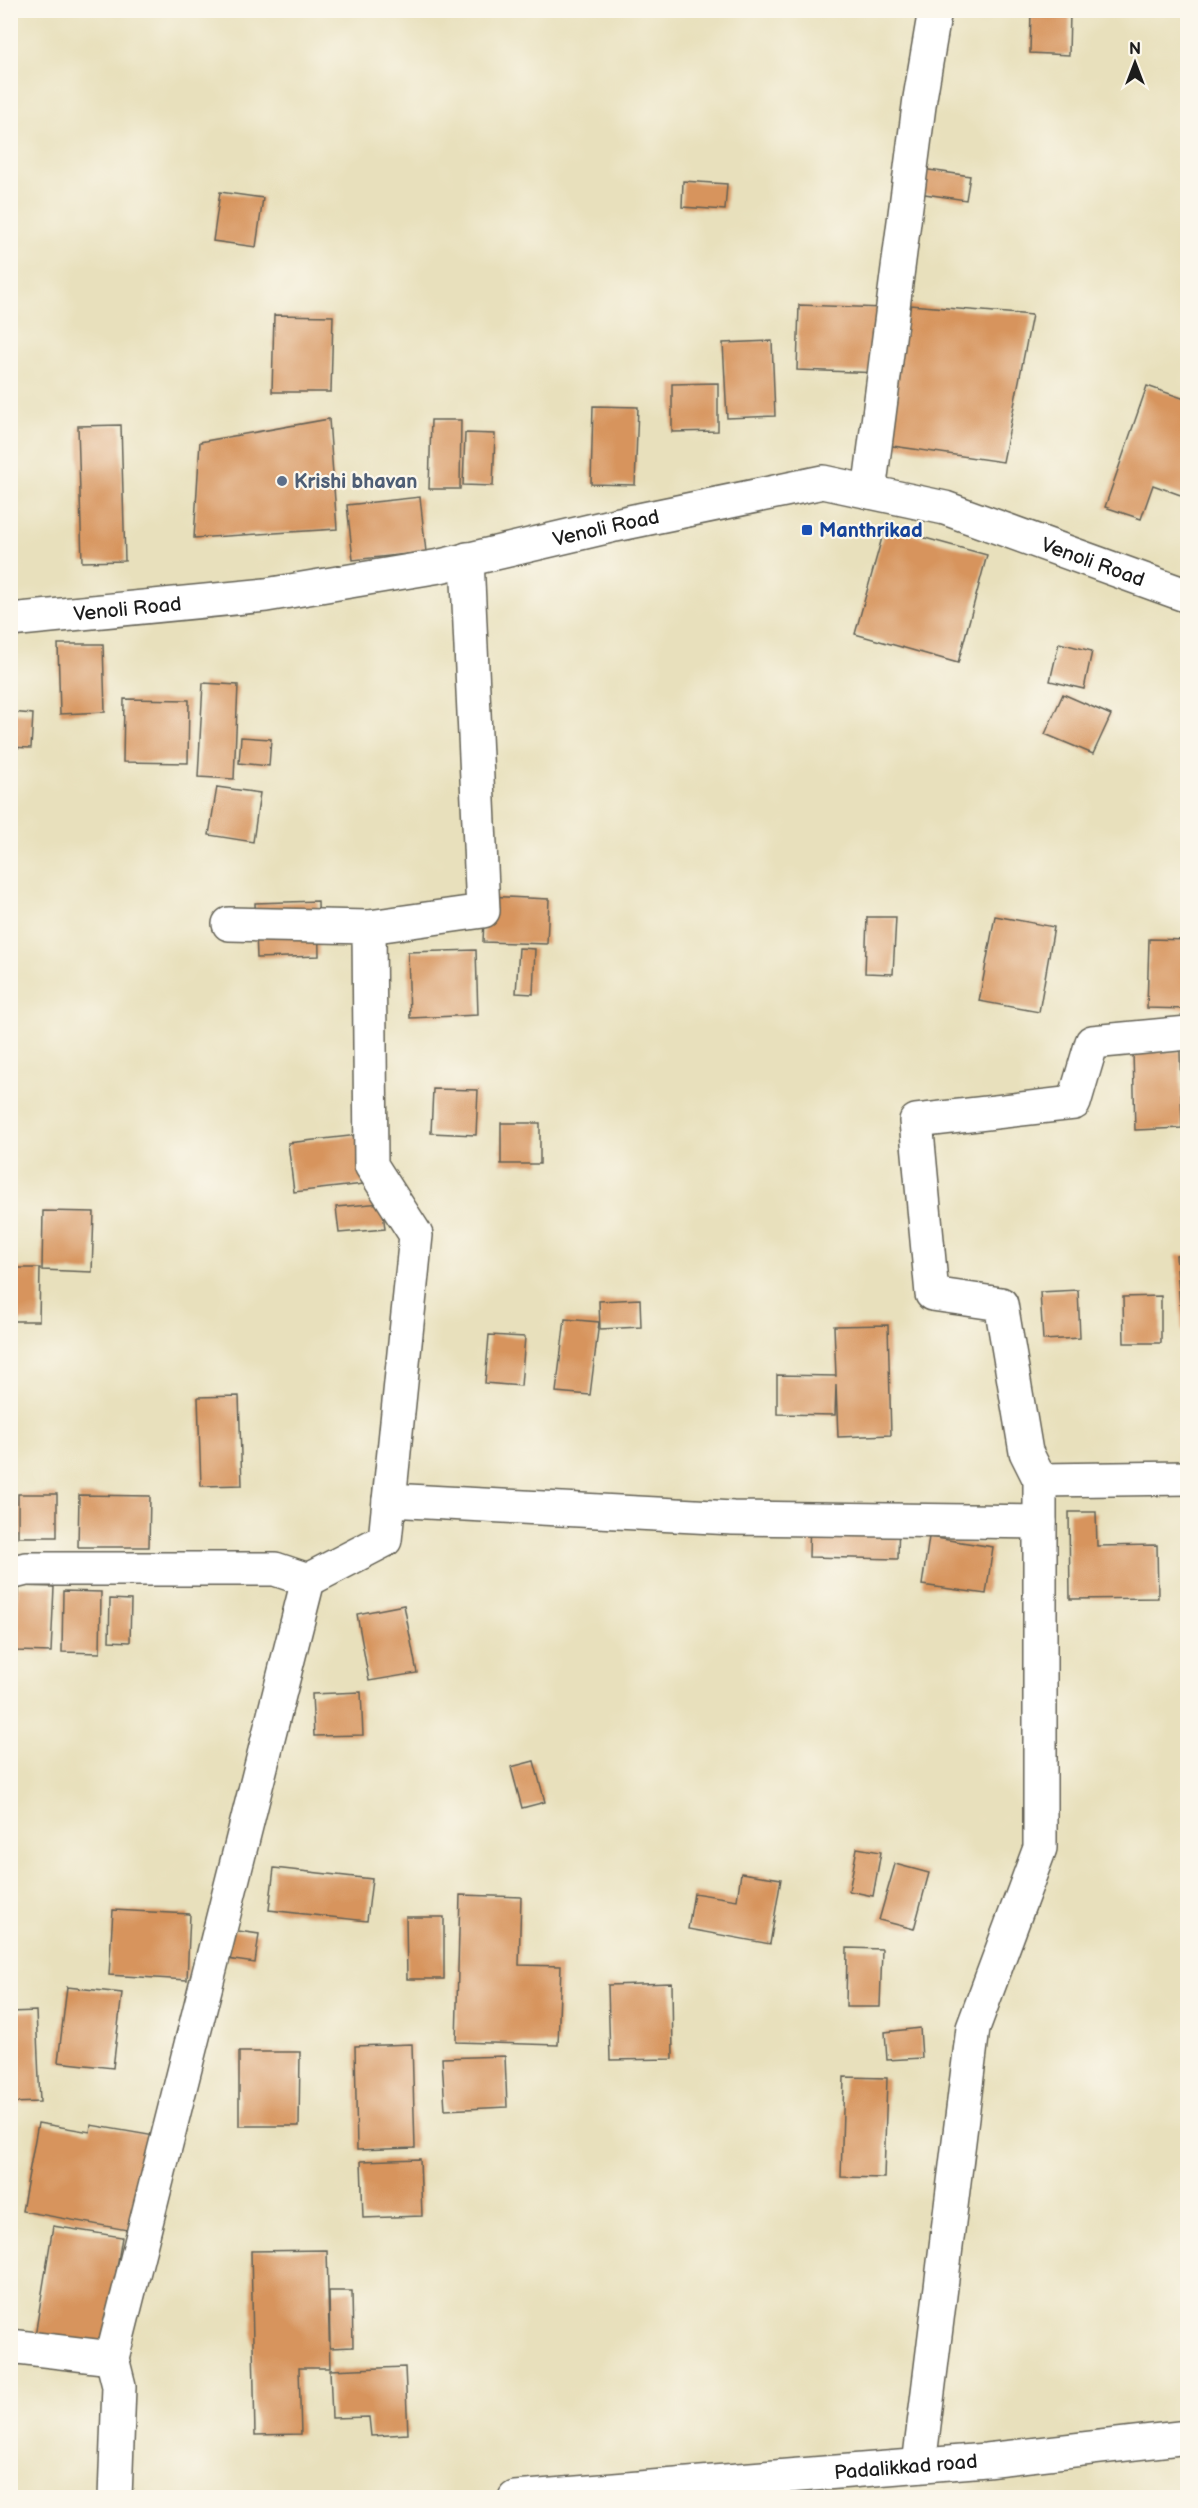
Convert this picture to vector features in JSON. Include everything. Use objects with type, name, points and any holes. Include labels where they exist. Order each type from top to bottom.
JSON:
[{"type":"street","points":[[869,492],[920,98],[935,10]]},
{"type":"street","name":"Venoli Road","points":[[10,620],[266,596],[440,566],[615,525],[823,482],[945,508],[1183,586]]},
{"type":"street","points":[[229,924],[369,927],[483,911],[468,559]]},
{"type":"street","points":[[10,1573],[26,1569],[275,1569],[308,1580],[385,1540],[416,1235],[371,1165],[369,927]]},
{"type":"street","points":[[919,2465],[973,2028],[1041,1848],[1041,1480],[1026,1452],[1001,1304],[932,1294],[916,1121],[1074,1102],[1092,1042],[1188,1034]]},
{"type":"street","points":[[1041,1480],[1188,1478]]},
{"type":"street","points":[[389,1500],[733,1518],[1041,1522]]},
{"type":"street","points":[[115,2498],[119,2386],[112,2358],[308,1580]]},
{"type":"street","points":[[10,2346],[112,2358]]},
{"type":"street","name":"Padalikkad road","points":[[515,2498],[919,2465],[1188,2437]]},
{"type":"building","points":[[1031,11],[1070,12],[1069,55],[1030,53]]},
{"type":"building","points":[[922,169],[970,176],[966,200],[918,193]]},
{"type":"building","points":[[683,181],[727,184],[725,210],[682,207]]},
{"type":"building","points":[[220,192],[263,198],[256,247],[213,241]]},
{"type":"building","points":[[886,303],[1032,315],[1003,462],[879,444],[882,373],[797,370],[799,305],[884,308]]},
{"type":"building","points":[[274,315],[333,316],[331,392],[272,392]]},
{"type":"building","points":[[772,341],[775,416],[727,418],[723,343]]},
{"type":"building","points":[[718,383],[718,431],[672,432],[672,384]]},
{"type":"building","points":[[1147,386],[1188,400],[1188,492],[1186,497],[1153,485],[1141,519],[1105,507]]},
{"type":"building","points":[[593,406],[638,407],[635,485],[591,484]]},
{"type":"building","points":[[329,419],[337,529],[194,538],[200,442]]},
{"type":"building","points":[[431,420],[461,420],[460,489],[429,489]]},
{"type":"building","points":[[121,425],[125,561],[82,562],[78,426]]},
{"type":"building","points":[[465,433],[495,434],[493,486],[463,485]]},
{"type":"building","points":[[420,497],[426,552],[353,560],[347,505]]},
{"type":"building","points":[[885,527],[987,555],[958,663],[855,634]]},
{"type":"building","points":[[1059,643],[1092,651],[1084,689],[1050,681]]},
{"type":"building","points":[[58,644],[103,644],[105,712],[60,714]]},
{"type":"building","points":[[203,683],[238,685],[234,779],[198,777]]},
{"type":"building","points":[[1063,694],[1111,715],[1093,754],[1045,734]]},
{"type":"building","points":[[124,699],[189,700],[188,763],[123,762]]},
{"type":"building","points":[[10,712],[33,714],[31,748],[10,747]]},
{"type":"building","points":[[241,737],[271,739],[269,766],[239,763]]},
{"type":"building","points":[[217,787],[260,793],[253,842],[209,835]]},
{"type":"building","points":[[485,896],[549,899],[547,944],[483,942]]},
{"type":"building","points":[[318,901],[319,956],[257,958],[255,903]]},
{"type":"building","points":[[995,916],[1054,927],[1039,1012],[979,1001]]},
{"type":"building","points":[[867,917],[896,917],[893,974],[865,973]]},
{"type":"building","points":[[1149,939],[1188,940],[1188,1009],[1147,1008]]},
{"type":"building","points":[[519,948],[535,949],[533,994],[516,993]]},
{"type":"building","points":[[476,950],[478,1015],[410,1018],[408,952]]},
{"type":"building","points":[[1180,1051],[1182,1128],[1135,1130],[1133,1052]]},
{"type":"building","points":[[433,1089],[478,1090],[476,1135],[431,1133]]},
{"type":"building","points":[[501,1123],[540,1123],[540,1164],[501,1164]]},
{"type":"building","points":[[376,1133],[381,1182],[294,1192],[288,1143]]},
{"type":"building","points":[[382,1203],[385,1229],[339,1233],[336,1207]]},
{"type":"building","points":[[43,1211],[94,1212],[92,1272],[42,1270]]},
{"type":"building","points":[[1188,1254],[1188,1332],[1182,1332],[1176,1255]]},
{"type":"building","points":[[10,1268],[40,1268],[39,1321],[10,1321]]},
{"type":"building","points":[[1078,1290],[1080,1338],[1043,1340],[1040,1292]]},
{"type":"building","points":[[1161,1296],[1161,1343],[1124,1343],[1123,1297]]},
{"type":"building","points":[[640,1299],[641,1327],[600,1329],[599,1301]]},
{"type":"building","points":[[565,1319],[599,1322],[590,1395],[556,1392]]},
{"type":"building","points":[[888,1325],[891,1435],[838,1437],[836,1385],[835,1415],[777,1414],[777,1375],[836,1376],[834,1326]]},
{"type":"building","points":[[489,1335],[525,1337],[521,1386],[485,1383]]},
{"type":"building","points":[[239,1396],[242,1485],[201,1486],[198,1397]]},
{"type":"building","points":[[18,1494],[57,1494],[57,1537],[18,1537]]},
{"type":"building","points":[[79,1495],[150,1496],[149,1547],[78,1547]]},
{"type":"building","points":[[810,1512],[899,1515],[898,1559],[809,1557]]},
{"type":"building","points":[[1069,1512],[1096,1512],[1097,1546],[1157,1545],[1158,1598],[1070,1599]]},
{"type":"building","points":[[929,1537],[993,1547],[986,1594],[922,1585]]},
{"type":"building","points":[[18,1586],[54,1587],[51,1652],[16,1651]]},
{"type":"building","points":[[63,1591],[101,1592],[100,1653],[62,1652]]},
{"type":"building","points":[[110,1599],[131,1600],[130,1642],[109,1641]]},
{"type":"building","points":[[404,1605],[417,1673],[369,1681],[357,1614]]},
{"type":"building","points":[[361,1692],[363,1735],[314,1736],[312,1694]]},
{"type":"building","points":[[534,1761],[545,1802],[522,1808],[511,1767]]},
{"type":"building","points":[[857,1848],[881,1852],[873,1896],[849,1891]]},
{"type":"building","points":[[895,1864],[929,1873],[914,1929],[879,1920]]},
{"type":"building","points":[[274,1868],[372,1879],[367,1921],[269,1910]]},
{"type":"building","points":[[741,1873],[781,1879],[770,1944],[688,1929],[694,1893],[737,1900]]},
{"type":"building","points":[[460,1895],[521,1897],[519,1965],[561,1966],[558,2045],[456,2042]]},
{"type":"building","points":[[113,1910],[190,1914],[187,1980],[109,1975]]},
{"type":"building","points":[[406,1917],[444,1917],[444,1979],[407,1979]]},
{"type":"building","points":[[231,1930],[259,1934],[255,1963],[227,1959]]},
{"type":"building","points":[[847,1948],[882,1949],[880,2007],[846,2007]]},
{"type":"building","points":[[672,1983],[673,2059],[610,2060],[608,1985]]},
{"type":"building","points":[[67,1987],[122,1993],[113,2068],[58,2062]]},
{"type":"building","points":[[36,2011],[40,2102],[10,2103],[10,2012]]},
{"type":"building","points":[[920,2028],[922,2058],[887,2060],[885,2032]]},
{"type":"building","points":[[412,2044],[415,2148],[357,2150],[355,2046]]},
{"type":"building","points":[[239,2052],[300,2052],[299,2126],[239,2126]]},
{"type":"building","points":[[505,2056],[507,2107],[445,2110],[442,2058]]},
{"type":"building","points":[[844,2077],[887,2078],[884,2178],[841,2177]]},
{"type":"building","points":[[38,2123],[90,2132],[91,2125],[155,2136],[138,2232],[22,2211]]},
{"type":"building","points":[[420,2159],[422,2216],[363,2218],[361,2161]]},
{"type":"building","points":[[53,2226],[122,2237],[101,2364],[32,2354]]},
{"type":"building","points":[[327,2250],[330,2368],[299,2368],[301,2434],[255,2435],[251,2251]]},
{"type":"building","points":[[329,2291],[352,2291],[353,2347],[330,2348]]},
{"type":"building","points":[[405,2367],[408,2434],[371,2436],[369,2417],[332,2418],[330,2370]]},
{"type":"place","name":"Krishi bhavan","points":[[282,481]]},
{"type":"place","name":"Manthrikad","points":[[807,530]]}]
